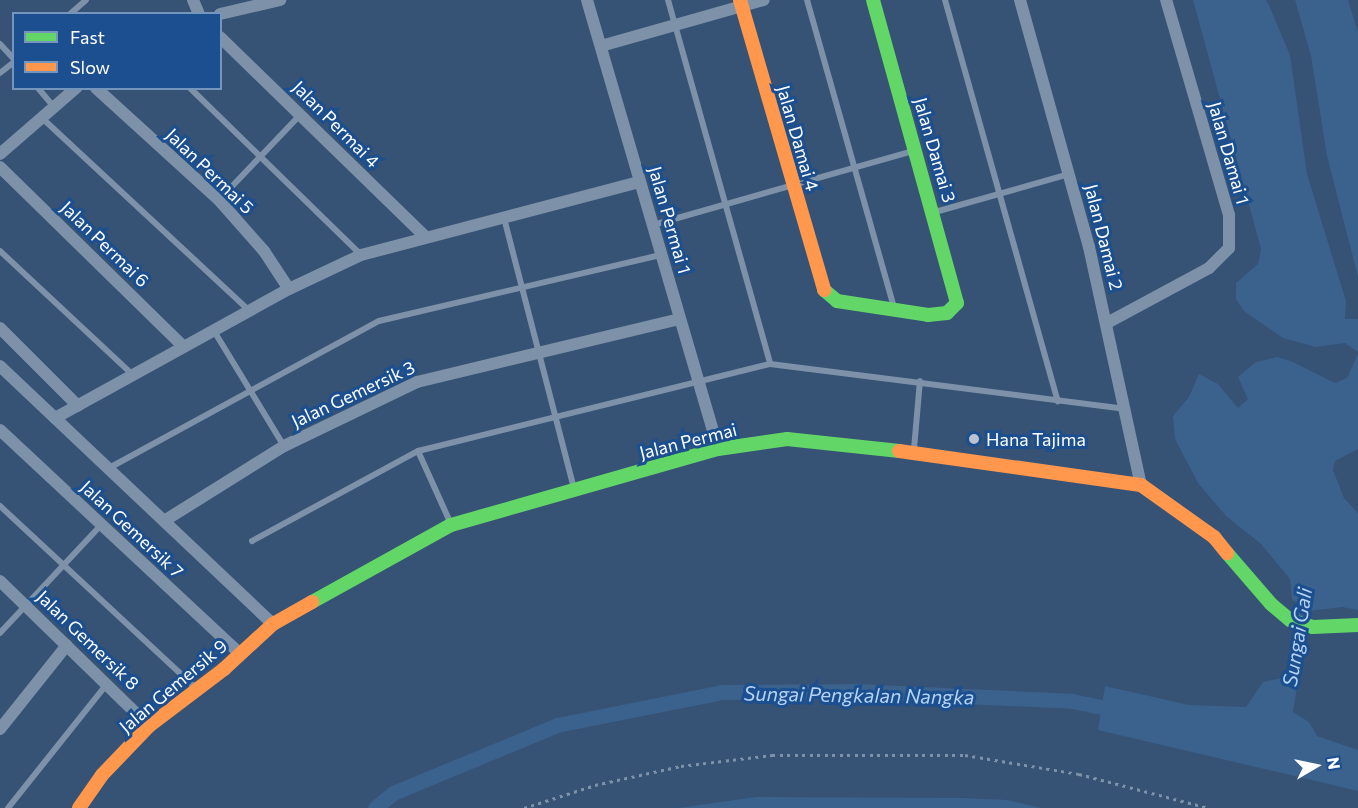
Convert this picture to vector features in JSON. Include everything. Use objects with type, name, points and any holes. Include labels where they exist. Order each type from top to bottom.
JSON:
[{"type":"street","points":[[222,13],[280,0]]},
{"type":"street","name":"Jalan Permai 1","points":[[587,0],[718,449]]},
{"type":"street","points":[[601,46],[741,3],[764,0]]},
{"type":"street","name":"Jalan Damai 3","points":[[873,0],[957,293],[952,309],[928,315],[894,307]]},
{"type":"street","name":"Jalan Damai 2","points":[[1020,0],[1069,174],[1107,323],[1141,485]]},
{"type":"street","name":"Jalan Damai 1","points":[[1107,323],[1209,268],[1229,248],[1229,215],[1166,0]]},
{"type":"street","name":"Jalan Damai 4","points":[[741,3],[821,285],[827,295],[837,301],[894,307]]},
{"type":"street","name":"Jalan Permai 4","points":[[222,39],[426,237]]},
{"type":"street","points":[[0,154],[73,90]]},
{"type":"street","name":"Jalan Permai 5","points":[[98,90],[219,200],[264,251],[289,290]]},
{"type":"street","name":"Jalan Permai 6","points":[[0,167],[184,347]]},
{"type":"street","points":[[55,418],[289,290],[361,255],[640,182]]},
{"type":"street","name":"Jalan Gemersik 3","points":[[164,521],[284,446],[417,382],[538,351],[680,319]]},
{"type":"street","points":[[0,328],[78,406]]},
{"type":"street","points":[[0,366],[273,624]]},
{"type":"street","name":"Jalan Gemersik 7","points":[[0,430],[240,654]]},
{"type":"street","name":"Jalan Permai","points":[[273,624],[451,525],[718,449],[787,439],[825,440],[1141,485]]},
{"type":"street","points":[[1141,485],[1214,537],[1271,604],[1290,620],[1313,627],[1358,625]]},
{"type":"street","name":"Jalan Gemersik 8","points":[[0,581],[149,726]]},
{"type":"street","name":"Jalan Gemersik 9","points":[[79,808],[102,775],[149,726],[198,689],[273,624]]},
{"type":"street","points":[[0,729],[67,645]]},
{"type":"lane","points":[[72,12],[86,0]]},
{"type":"lane","points":[[668,0],[770,364]]},
{"type":"lane","points":[[807,0],[894,307]]},
{"type":"lane","points":[[945,0],[1058,401]]},
{"type":"lane","points":[[0,44],[12,59]]},
{"type":"lane","points":[[0,73],[12,63]]},
{"type":"lane","points":[[40,90],[53,106]]},
{"type":"lane","points":[[192,90],[361,255]]},
{"type":"lane","points":[[219,200],[301,114]]},
{"type":"lane","points":[[42,118],[250,311]]},
{"type":"lane","points":[[653,225],[916,150]]},
{"type":"lane","points":[[934,212],[1069,174]]},
{"type":"lane","points":[[504,218],[574,489]]},
{"type":"lane","points":[[0,251],[134,375]]},
{"type":"lane","points":[[109,468],[379,321],[661,255]]},
{"type":"lane","points":[[214,331],[284,446]]},
{"type":"lane","points":[[252,541],[418,451],[699,384],[770,364],[920,381],[1124,410]]},
{"type":"lane","points":[[913,454],[920,381]]},
{"type":"lane","points":[[418,451],[451,525]]},
{"type":"lane","points":[[0,506],[198,689]]},
{"type":"lane","points":[[0,633],[101,525]]},
{"type":"lane","points":[[8,808],[107,683]]},
{"type":"path","points":[[524,808],[595,785],[681,766],[772,755],[965,755],[1079,774],[1209,808]]},
{"type":"water","points":[[1193,0],[1266,0],[1269,5],[1290,55],[1307,174],[1346,301],[1345,319],[1358,319],[1358,352],[1345,343],[1316,347],[1283,338],[1244,311],[1236,299],[1236,283],[1258,264],[1261,249]]},
{"type":"water","points":[[1295,0],[1348,0],[1358,32],[1358,277],[1327,156],[1311,56]]},
{"type":"water","name":"Sungai Gali","points":[[1358,354],[1358,449],[1335,461],[1333,470],[1344,498],[1358,513],[1358,610],[1342,607],[1309,611],[1293,712],[1309,722],[1317,736],[1358,750],[1358,791],[1098,730],[1105,686],[1189,705],[1246,707],[1263,682],[1286,677],[1299,605],[1292,599],[1290,579],[1261,544],[1226,516],[1198,483],[1175,439],[1173,416],[1189,397],[1199,374],[1218,384],[1238,408],[1248,399],[1238,377],[1256,362],[1277,357],[1291,361],[1335,383],[1347,378]]},
{"type":"water","points":[[756,797],[964,798],[1008,800],[1041,808],[678,808]]},
{"type":"waterway","name":"Sungai Pengkalan Nangka","points":[[375,808],[393,793],[557,725],[722,692],[855,691],[1072,701],[1120,711]]},
{"type":"traffic: fast","points":[[824,290],[837,301],[928,315],[947,313],[957,303],[873,0]]},
{"type":"traffic: fast","points":[[312,602],[451,525],[718,449],[787,439],[899,451]]},
{"type":"traffic: fast","points":[[1227,553],[1271,604],[1290,620],[1313,627],[1358,625]]},
{"type":"traffic: slow","points":[[740,0],[824,290]]},
{"type":"traffic: slow","points":[[899,451],[1141,485],[1214,537],[1227,553]]},
{"type":"traffic: slow","points":[[79,808],[102,775],[149,726],[224,669],[273,624],[312,602]]},
{"type":"place","name":"Hana Tajima","points":[[974,439]]}]
